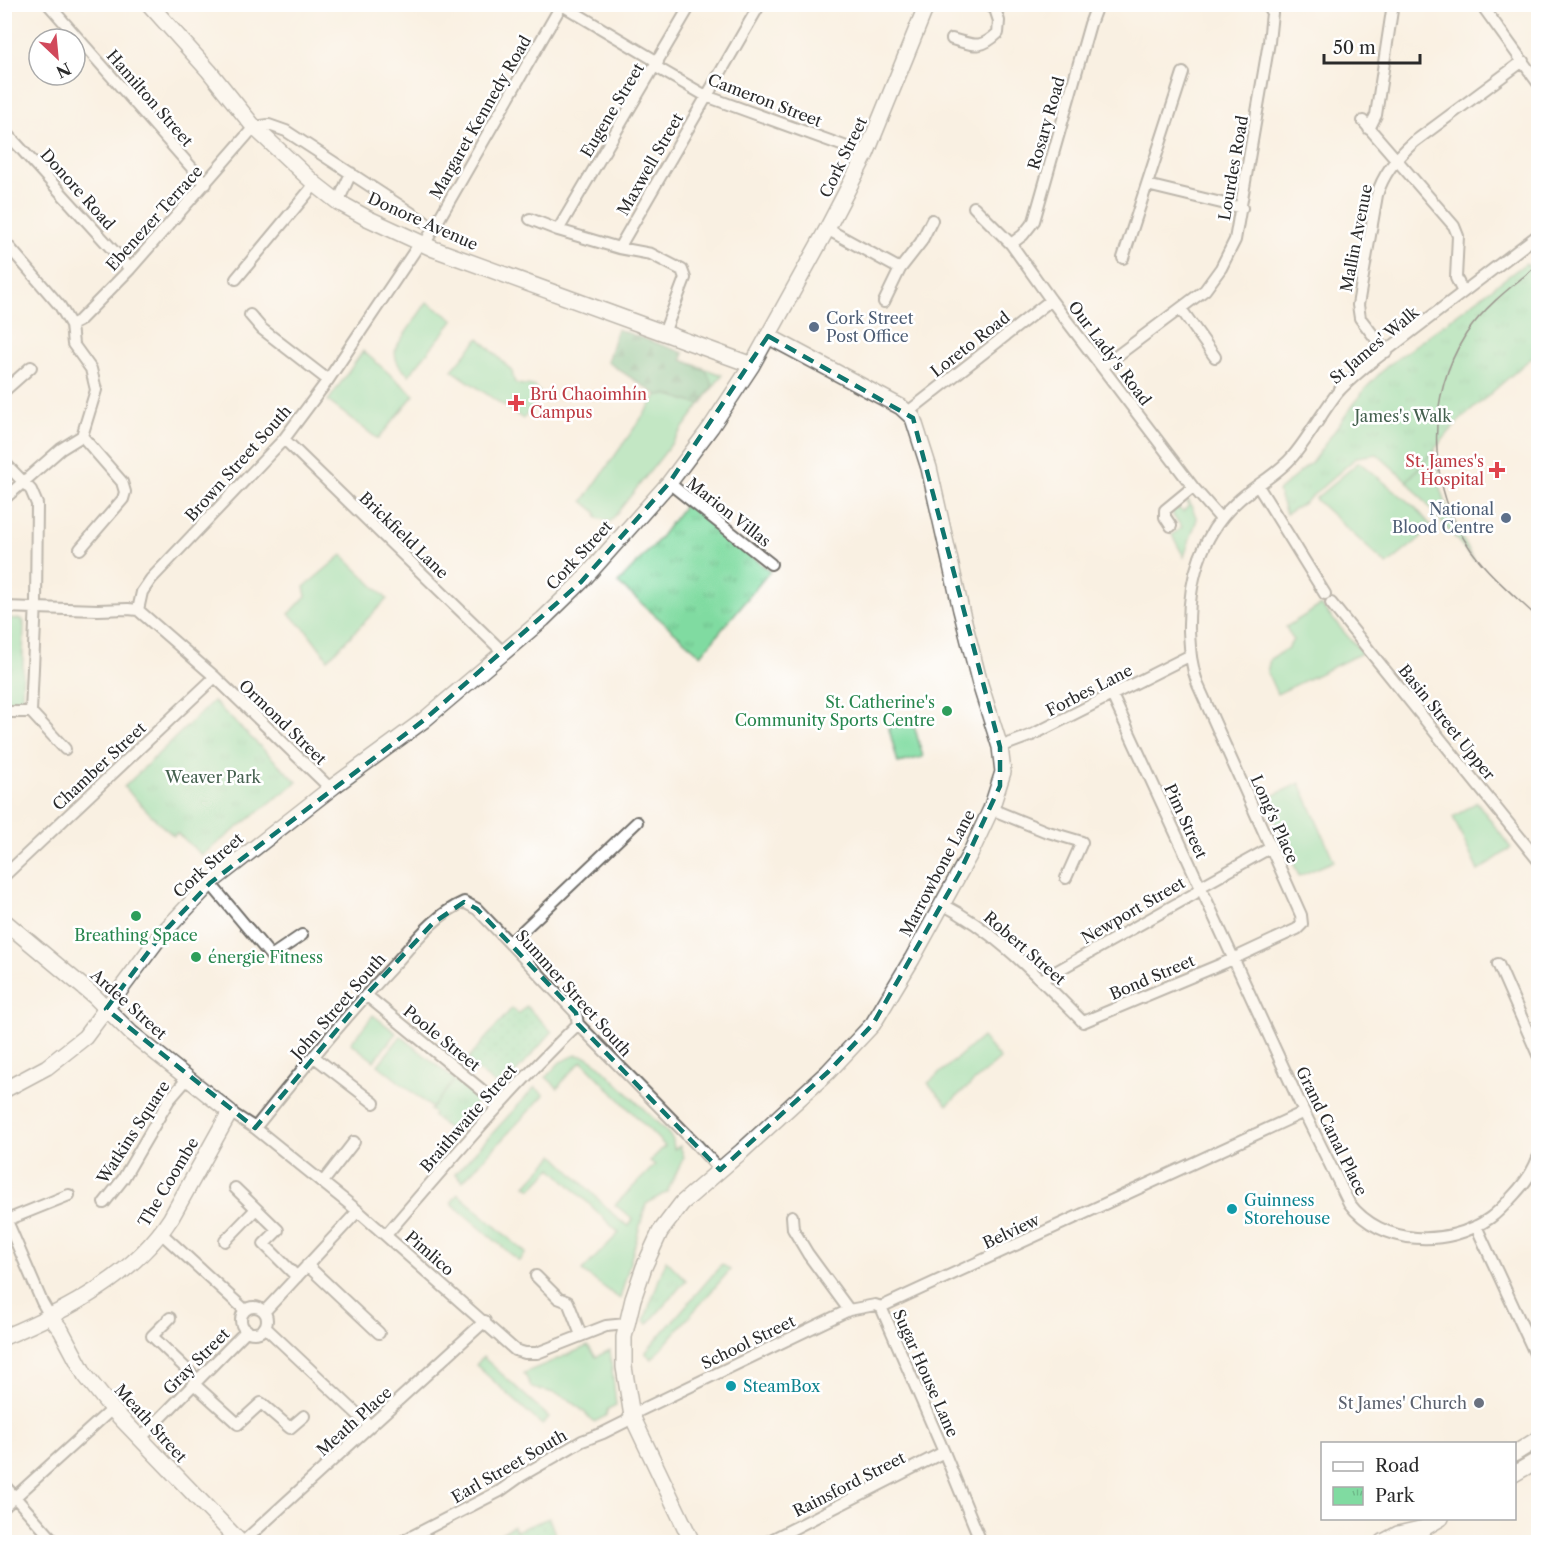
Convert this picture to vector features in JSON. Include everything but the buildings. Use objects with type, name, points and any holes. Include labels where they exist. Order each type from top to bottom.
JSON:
[{"type":"main road","name":"Donore Avenue","points":[[148,4],[254,127],[315,184],[338,202],[422,244],[752,365]]},
{"type":"main road","name":"Cork Street","points":[[4,1090],[39,1072],[89,1032],[161,935],[210,883],[424,720],[503,652],[581,582],[669,483],[711,427],[752,365],[827,229],[866,154],[927,4]]},
{"type":"main road","points":[[768,336],[908,412]]},
{"type":"main road","name":"Marrowbone Lane","points":[[692,1542],[632,1416],[624,1367],[624,1337],[644,1267],[660,1232],[682,1203],[828,1072],[866,1033],[885,1005],[971,852],[991,809],[1004,772],[1000,747],[980,684],[961,610],[929,468],[918,430],[908,412]]},
{"type":"main road","name":"Ardee Street","points":[[4,921],[91,993],[131,1033],[230,1112]]},
{"type":"main road","name":"The Coombe","points":[[4,1337],[50,1316],[115,1277],[134,1261],[161,1233],[230,1112]]},
{"type":"main road","name":"Meath Street","points":[[50,1316],[61,1330],[85,1375],[112,1409],[187,1489],[241,1542]]},
{"type":"main road","points":[[1516,1453],[1539,1439]]},
{"type":"main road","points":[[1516,1473],[1539,1460]]},
{"type":"main road","points":[[1398,1534],[1410,1520]]},
{"type":"main road","points":[[1383,1542],[1398,1534],[1424,1528],[1438,1520]]},
{"type":"street","name":"Hamilton Street","points":[[48,4],[206,184]]},
{"type":"street","name":"Eugene Street","points":[[558,230],[691,4]]},
{"type":"street","name":"Maxwell Street","points":[[619,248],[760,4]]},
{"type":"street","points":[[952,39],[976,46],[988,42],[998,33],[999,21],[995,9],[986,4]]},
{"type":"street","name":"Rosary Road","points":[[1011,244],[1023,235],[1034,221],[1090,24],[1096,8],[1101,4]]},
{"type":"street","points":[[1393,4],[1376,116],[1366,125],[1396,162],[1450,219],[1458,236],[1455,273],[1463,292]]},
{"type":"street","points":[[1481,4],[1539,83]]},
{"type":"street","name":"Cameron Street","points":[[562,5],[706,96],[866,154]]},
{"type":"street","name":"Margaret Kennedy Road","points":[[422,244],[562,5]]},
{"type":"street","name":"Lourdes Road","points":[[1102,367],[1211,284],[1235,240],[1269,42],[1270,9]]},
{"type":"street","name":"Mallin Avenue","points":[[1386,352],[1360,318],[1358,305],[1377,195],[1382,180],[1414,142],[1522,61]]},
{"type":"street","points":[[1124,258],[1183,73]]},
{"type":"street","points":[[254,127],[269,125],[286,131],[424,222]]},
{"type":"street","name":"Ebenezer Terrace","points":[[71,325],[79,321],[130,269],[254,127]]},
{"type":"street","name":"Donore Road","points":[[4,130],[130,269]]},
{"type":"street","points":[[338,202],[351,173]]},
{"type":"street","points":[[236,279],[315,184]]},
{"type":"street","points":[[1147,185],[1242,208]]},
{"type":"street","name":"Our Lady's Road","points":[[974,207],[1011,244],[1193,487],[1221,519]]},
{"type":"street","points":[[530,219],[619,248],[651,254],[682,270],[685,278],[664,333]]},
{"type":"street","points":[[884,302],[900,268],[921,242],[932,220]]},
{"type":"street","points":[[827,229],[900,268]]},
{"type":"street","name":"St James' Walk","points":[[1221,519],[1240,499],[1294,455],[1340,391],[1386,352],[1539,235]]},
{"type":"street","points":[[4,241],[60,306],[71,325],[73,344],[91,369],[96,390],[82,436],[61,449],[4,499]]},
{"type":"street","name":"Brown Street South","points":[[138,610],[142,592],[151,579],[284,439],[328,380],[422,244]]},
{"type":"street","name":"Loreto Road","points":[[908,412],[1051,300]]},
{"type":"street","points":[[1181,309],[1215,357]]},
{"type":"street","points":[[250,315],[262,329],[328,380]]},
{"type":"street","points":[[4,391],[31,367]]},
{"type":"street","points":[[80,549],[123,499],[125,492],[122,482],[82,436]]},
{"type":"street","name":"Brickfield Lane","points":[[284,439],[503,652]]},
{"type":"street","points":[[4,462],[31,490],[37,504],[36,608],[31,712],[65,749]]},
{"type":"street","name":"Marion Villas","points":[[669,483],[771,564]]},
{"type":"street","name":"Basin Street Upper","points":[[1258,486],[1328,598],[1539,860]]},
{"type":"street","points":[[1171,526],[1165,517],[1165,510],[1193,487]]},
{"type":"street","name":"Long's Place","points":[[1221,519],[1201,551],[1191,582],[1188,615],[1189,656],[1198,685],[1301,915],[1302,924],[1298,929],[1234,958]]},
{"type":"street","points":[[4,607],[138,610]]},
{"type":"street","name":"Ormond Street","points":[[138,610],[215,677],[331,789]]},
{"type":"street","name":"Forbes Lane","points":[[1000,747],[1032,735],[1189,656]]},
{"type":"street","name":"Chamber Street","points":[[4,876],[215,677]]},
{"type":"street","name":"Pim Street","points":[[1112,695],[1234,958]]},
{"type":"street","points":[[4,712],[31,712]]},
{"type":"street","points":[[991,809],[1025,824],[1082,842],[1066,878]]},
{"type":"street","points":[[510,943],[637,822]]},
{"type":"street","name":"Newport Street","points":[[1041,980],[1194,894],[1200,887],[1270,848]]},
{"type":"street","points":[[210,883],[271,956],[302,935]]},
{"type":"street","name":"Summer Street South","points":[[450,909],[464,902],[477,909],[576,1013],[578,1024],[720,1170]]},
{"type":"street","name":"Robert Street","points":[[942,904],[986,930],[1083,1022]]},
{"type":"street","name":"John Street South","points":[[255,1128],[366,995],[433,923],[450,909]]},
{"type":"street","name":"Bond Street","points":[[1083,1022],[1234,958]]},
{"type":"street","name":"Grand Canal Place","points":[[1234,958],[1304,1113],[1349,1203],[1368,1223],[1385,1232],[1407,1238],[1448,1235],[1476,1226],[1504,1206],[1525,1182],[1539,1158]]},
{"type":"street","points":[[1498,964],[1539,1055]]},
{"type":"street","name":"Poole Street","points":[[366,995],[499,1104]]},
{"type":"street","name":"Braithwaite Street","points":[[386,1235],[499,1104],[530,1070],[578,1024]]},
{"type":"street","points":[[314,1056],[374,1103]]},
{"type":"street","name":"Watkins Square","points":[[104,1203],[123,1179],[169,1100],[188,1078]]},
{"type":"street","name":"Pimlico","points":[[230,1112],[255,1128],[358,1211],[512,1347],[525,1353],[537,1353],[606,1326],[626,1324]]},
{"type":"street","name":"Belview","points":[[881,1307],[1304,1113]]},
{"type":"street","points":[[323,1182],[354,1142]]},
{"type":"street","points":[[234,1188],[278,1230],[264,1244],[297,1276]]},
{"type":"street","points":[[50,1316],[6,1217],[69,1195]]},
{"type":"street","points":[[225,1241],[256,1209]]},
{"type":"street","points":[[265,1311],[358,1211]]},
{"type":"street","points":[[792,1216],[793,1229],[798,1238],[849,1310]]},
{"type":"street","points":[[1476,1226],[1539,1360]]},
{"type":"street","points":[[161,1233],[245,1310]]},
{"type":"street","points":[[308,1265],[379,1333]]},
{"type":"street","points":[[536,1276],[558,1298],[568,1302],[580,1335]]},
{"type":"street","name":"School Street","points":[[632,1416],[849,1310],[869,1305],[881,1307]]},
{"type":"street","points":[[257,1307],[265,1311],[268,1319],[265,1327],[259,1332],[247,1330],[241,1321],[245,1310],[257,1307]]},
{"type":"street","name":"Sugar House Lane","points":[[881,1307],[981,1542]]},
{"type":"street","points":[[170,1318],[152,1336],[238,1424],[261,1403],[291,1428],[304,1416]]},
{"type":"street","name":"Meath Place","points":[[241,1542],[485,1321]]},
{"type":"street","points":[[265,1327],[370,1426]]},
{"type":"street","name":"Gray Street","points":[[141,1438],[247,1330]]},
{"type":"street","points":[[4,1507],[112,1409]]},
{"type":"street","name":"Earl Street South","points":[[401,1542],[500,1491],[521,1476],[582,1441],[614,1428],[632,1416]]},
{"type":"street","name":"Rainsford Street","points":[[766,1542],[944,1452]]},
{"type":"street","points":[[4,1485],[55,1542]]},
{"type":"highlighted area","points":[[768,336],[913,418],[1000,747],[1000,786],[959,874],[873,1024],[828,1072],[720,1170],[578,1024],[576,1013],[477,909],[464,902],[433,923],[366,995],[255,1128],[106,1009],[161,935],[210,883],[424,720],[581,582],[669,483]]},
{"type":"green space","name":"James's Walk","points":[[1526,263],[1528,266],[1532,263],[1538,271],[1538,352],[1458,422],[1407,481],[1377,454],[1357,457],[1304,503],[1286,514],[1278,491],[1312,462],[1364,390],[1386,367]]},
{"type":"green space","points":[[427,302],[454,320],[409,375],[398,363],[395,356],[396,347]]},
{"type":"green space","points":[[617,329],[684,353],[682,360],[706,370],[713,386],[701,404],[670,395],[657,395],[607,362]]},
{"type":"green space","points":[[479,338],[512,371],[517,384],[534,386],[542,395],[523,419],[452,370]]},
{"type":"green space","points":[[363,351],[414,395],[378,439],[328,401]]},
{"type":"green space","points":[[682,360],[722,375],[610,522],[597,518],[596,512],[583,501]]},
{"type":"green space","points":[[1435,449],[1439,480],[1447,507],[1474,560],[1407,481]]},
{"type":"green space","points":[[1359,462],[1416,508],[1433,528],[1387,565],[1315,499]]},
{"type":"green space","points":[[1189,501],[1197,519],[1184,557],[1172,535],[1182,527],[1173,516],[1173,509],[1176,506],[1183,512],[1189,505],[1187,502]]},
{"type":"green space","points":[[686,503],[770,571],[701,655],[618,583],[655,544]]},
{"type":"green space","points":[[342,555],[387,599],[328,659],[307,631],[289,614],[306,596],[304,587]]},
{"type":"green space","points":[[1321,605],[1362,653],[1277,694],[1267,672],[1270,659],[1288,648],[1293,640],[1286,627]]},
{"type":"green space","points":[[5,618],[22,619],[24,622],[22,700],[18,702],[5,702]]},
{"type":"green space","name":"Weaver Park","points":[[213,701],[297,782],[202,855],[177,833],[174,836],[162,826],[124,787]]},
{"type":"green space","points":[[912,718],[923,757],[898,763],[888,725]]},
{"type":"green space","points":[[1300,783],[1334,861],[1299,876],[1265,799]]},
{"type":"green space","points":[[1477,802],[1511,848],[1478,871],[1453,817]]},
{"type":"green space","points":[[526,1006],[552,1032],[501,1089],[466,1061],[512,1008],[519,1014]]},
{"type":"green space","points":[[373,1015],[396,1033],[374,1061],[351,1043]]},
{"type":"green space","points":[[401,1036],[455,1080],[432,1108],[378,1065]]},
{"type":"green space","points":[[982,1037],[1000,1059],[947,1105],[928,1083]]},
{"type":"green space","points":[[576,1055],[588,1057],[597,1063],[667,1132],[673,1140],[674,1149],[680,1146],[684,1157],[667,1192],[646,1204],[620,1299],[582,1271],[619,1233],[552,1168],[531,1189],[526,1185],[554,1155],[619,1220],[629,1226],[633,1219],[615,1205],[655,1165],[650,1161],[665,1146],[582,1061],[558,1088],[546,1077],[560,1062]]},
{"type":"green space","points":[[455,1080],[479,1099],[452,1132],[433,1116],[434,1113],[430,1110]]},
{"type":"green space","points":[[535,1087],[544,1095],[463,1181],[455,1174]]},
{"type":"green space","points":[[458,1194],[526,1253],[519,1261],[451,1203]]},
{"type":"green space","points":[[666,1260],[686,1280],[648,1324],[644,1321]]},
{"type":"green space","points":[[722,1264],[730,1270],[652,1359],[645,1353]]},
{"type":"green space","points":[[588,1346],[596,1357],[610,1350],[616,1405],[608,1409],[606,1416],[594,1422],[567,1398],[532,1388],[524,1373]]},
{"type":"green space","points":[[483,1357],[549,1417],[542,1425],[476,1365]]},
{"type":"green space","points":[[549,1518],[558,1542],[501,1542],[498,1535],[513,1526],[516,1531]]},
{"type":"tram line","points":[[1538,265],[1490,305],[1466,334],[1443,387],[1438,414],[1437,443],[1439,471],[1456,525],[1471,550],[1486,568],[1538,618]]},
{"type":"place","name":"Cork Street Post Office","points":[[814,327]]},
{"type":"place","name":"Brú Chaoimhín Campus","points":[[516,403]]},
{"type":"place","name":"St. James's Hospital","points":[[1497,470]]},
{"type":"place","name":"National Blood Centre","points":[[1506,518]]},
{"type":"place","name":"St. Catherine's Community Sports Centre","points":[[947,711]]},
{"type":"place","name":"Breathing Space","points":[[136,916]]},
{"type":"place","name":"énergie Fitness","points":[[196,957]]},
{"type":"place","name":"Guinness Storehouse","points":[[1232,1209]]},
{"type":"place","name":"SteamBox","points":[[731,1386]]},
{"type":"place","name":"St James' Church","points":[[1479,1403]]}]
